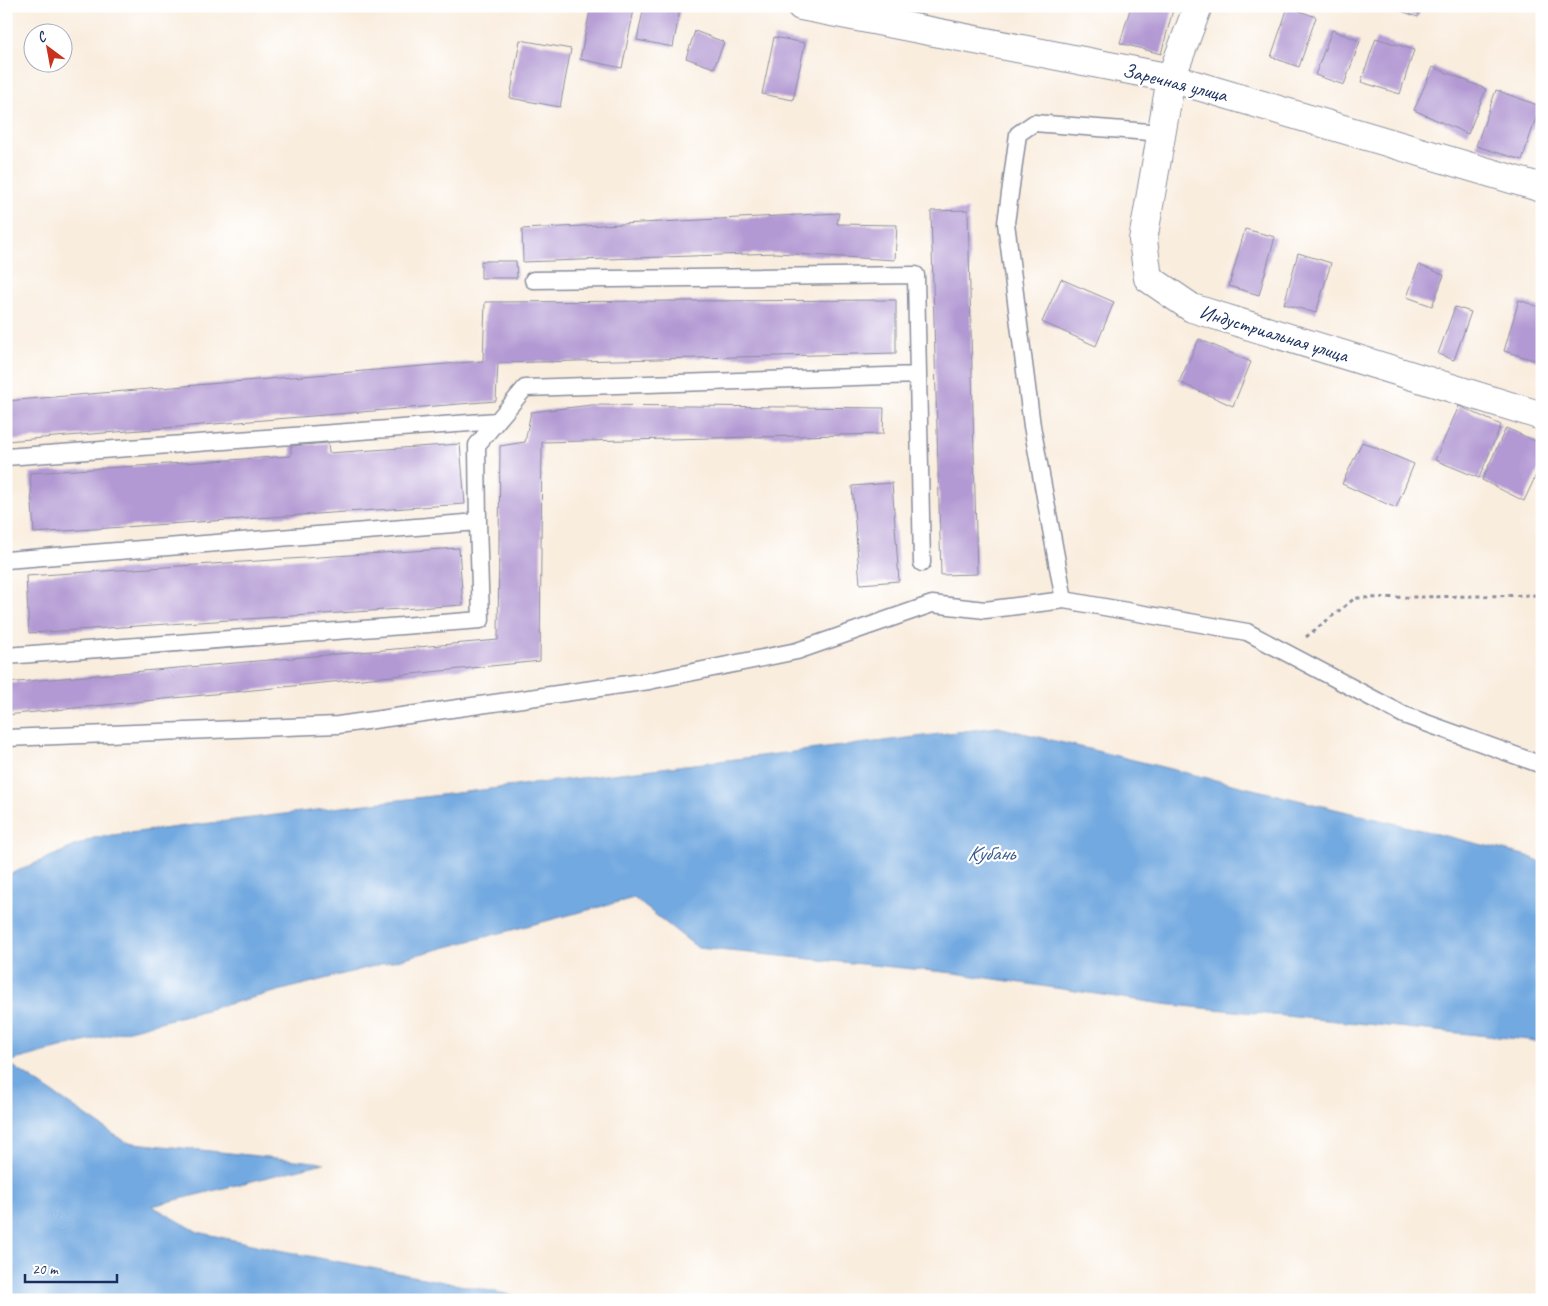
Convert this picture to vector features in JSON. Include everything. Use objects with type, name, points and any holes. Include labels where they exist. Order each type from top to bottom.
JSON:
[{"type":"street","name":"Заречная улица","points":[[801,6],[1171,78],[1542,188]]},
{"type":"street","name":"Индустриальная улица","points":[[1198,6],[1171,78],[1143,240],[1148,278],[1192,308],[1542,416]]},
{"type":"lane","points":[[1064,600],[1032,426],[1006,222],[1018,134],[1034,123],[1162,133]]},
{"type":"lane","points":[[533,280],[916,275],[922,563]]},
{"type":"lane","points":[[6,656],[481,620],[477,445],[525,388],[918,375]]},
{"type":"lane","points":[[6,456],[497,421]]},
{"type":"lane","points":[[6,560],[478,522]]},
{"type":"lane","points":[[6,738],[338,725],[649,681],[797,651],[932,604],[985,610],[1064,600],[1247,632],[1404,715],[1542,765]]},
{"type":"path","points":[[1286,653],[1355,598],[1542,595]]},
{"type":"water","name":"Кубань","points":[[998,727],[1528,856],[1542,863],[1542,1043],[1529,1040],[1163,1004],[954,973],[698,948],[634,898],[7,1062],[125,1142],[324,1163],[152,1206],[198,1232],[278,1250],[537,1300],[6,1300],[6,876],[96,837]]},
{"type":"building","points":[[591,6],[618,6],[634,10],[622,68],[580,59]]},
{"type":"building","points":[[644,6],[663,6],[680,10],[673,47],[637,40]]},
{"type":"building","points":[[1131,6],[1174,6],[1161,54],[1120,43]]},
{"type":"building","points":[[1387,6],[1421,6],[1418,17]]},
{"type":"building","points":[[1288,7],[1316,17],[1299,67],[1271,57]]},
{"type":"building","points":[[1332,30],[1360,41],[1344,85],[1315,75]]},
{"type":"building","points":[[695,31],[724,42],[714,68],[686,58]]},
{"type":"building","points":[[774,37],[805,43],[793,100],[762,94]]},
{"type":"building","points":[[1376,38],[1414,50],[1400,94],[1361,82]]},
{"type":"building","points":[[520,40],[571,49],[560,107],[510,98]]},
{"type":"building","points":[[1433,67],[1486,89],[1468,134],[1414,110]]},
{"type":"building","points":[[1496,90],[1540,106],[1522,160],[1476,146]]},
{"type":"building","points":[[968,210],[977,574],[941,575],[931,211]]},
{"type":"building","points":[[839,213],[837,224],[897,225],[895,260],[776,253],[523,262],[522,229]]},
{"type":"building","points":[[1245,229],[1275,237],[1259,295],[1229,286]]},
{"type":"building","points":[[1298,253],[1331,263],[1316,313],[1284,304]]},
{"type":"building","points":[[481,261],[516,261],[517,278],[481,278]]},
{"type":"building","points":[[1419,265],[1444,275],[1432,306],[1407,297]]},
{"type":"building","points":[[1061,279],[1114,302],[1096,346],[1042,322]]},
{"type":"building","points":[[896,300],[896,353],[498,363],[496,401],[6,441],[6,401],[483,361],[485,302]]},
{"type":"building","points":[[1519,300],[1542,308],[1541,362],[1504,351]]},
{"type":"building","points":[[1455,307],[1471,312],[1454,360],[1438,354]]},
{"type":"building","points":[[1199,339],[1251,362],[1233,406],[1179,382]]},
{"type":"building","points":[[592,405],[884,408],[883,434],[542,442],[540,661],[6,715],[6,683],[498,640],[500,446],[525,442],[531,412]]},
{"type":"building","points":[[1459,406],[1501,425],[1479,478],[1435,460]]},
{"type":"building","points":[[1506,428],[1542,444],[1542,462],[1524,501],[1482,480]]},
{"type":"building","points":[[1362,442],[1414,464],[1396,508],[1342,484]]},
{"type":"building","points":[[328,443],[329,453],[460,444],[465,504],[34,533],[30,473],[291,456],[291,446]]},
{"type":"building","points":[[892,483],[899,581],[860,584],[852,486]]},
{"type":"building","points":[[459,548],[463,605],[29,633],[26,576]]}]
